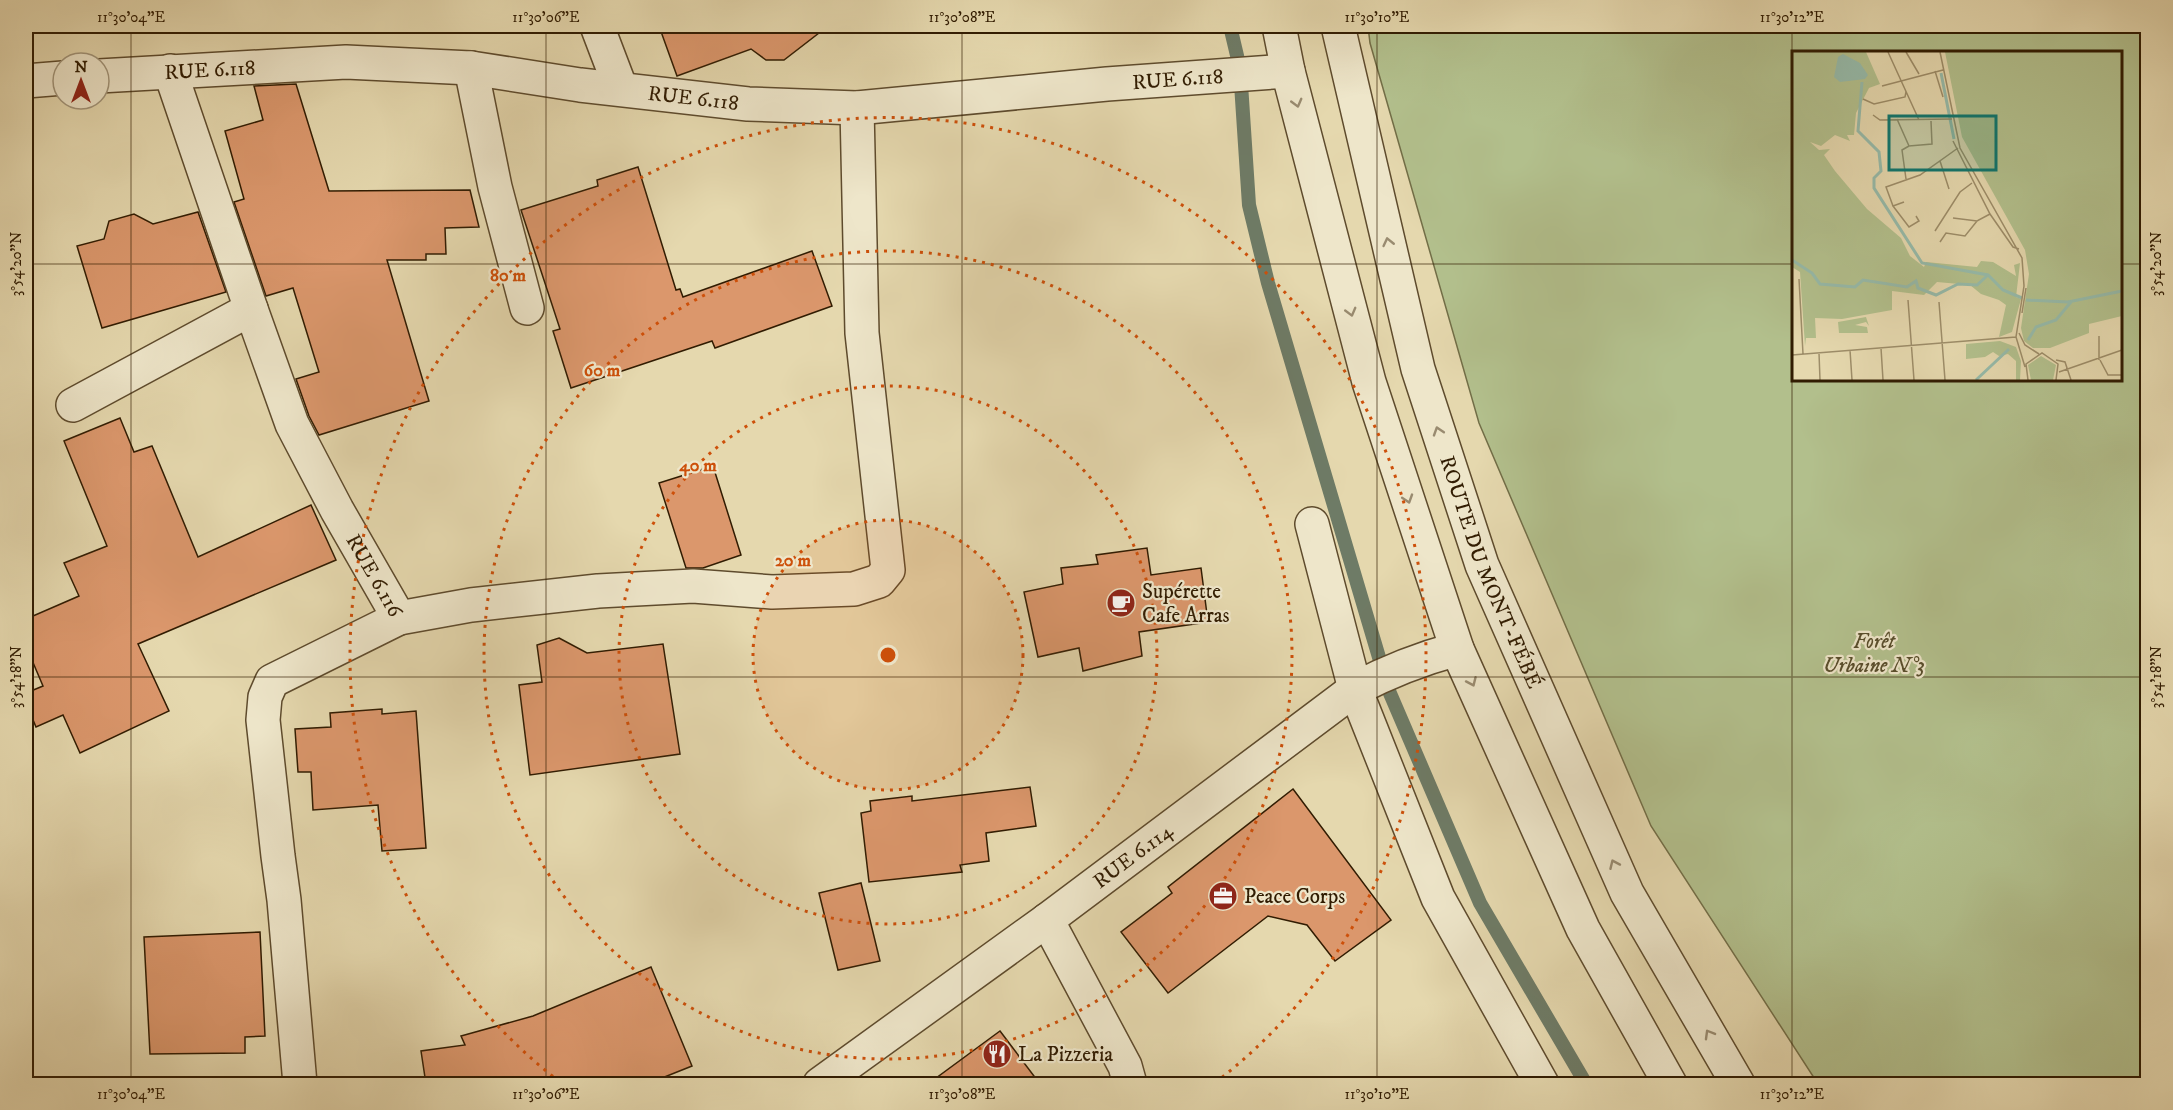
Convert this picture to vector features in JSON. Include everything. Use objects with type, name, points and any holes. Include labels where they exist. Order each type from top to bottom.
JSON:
[{"type":"street","points":[[597,26],[621,89]]},
{"type":"street","points":[[1279,26],[1288,70],[1369,382],[1457,649],[1583,929],[1670,1084]]},
{"type":"street","name":"ROUTE DU MONT-FÉBÉ","points":[[1338,26],[1418,369],[1482,566],[1627,893],[1738,1084]]},
{"type":"street","name":"RUE 6.118","points":[[111,75],[346,62],[471,68],[748,104],[857,108],[1118,83],[1288,70]]},
{"type":"street","points":[[471,68],[495,187],[527,308]]},
{"type":"street","name":"RUE 6.116","points":[[170,71],[292,424],[337,510],[399,618],[471,605],[598,591],[693,586],[772,592],[854,589],[879,581],[888,570],[862,333],[857,108]]},
{"type":"street","points":[[26,81],[51,79]]},
{"type":"street","points":[[73,405],[251,309]]},
{"type":"street","points":[[1312,524],[1355,689],[1438,898],[1542,1084]]},
{"type":"street","points":[[300,1084],[284,900],[263,720],[265,697],[272,681],[399,618]]},
{"type":"street","name":"RUE 6.114","points":[[820,1084],[1047,920],[1355,689],[1384,673],[1416,660],[1457,649]]},
{"type":"street","points":[[1047,920],[1125,1066],[1130,1084]]},
{"type":"green space","name":"Forêt Urbaine N°3","points":[[1368,26],[2147,26],[2147,1084],[1818,1084],[1651,826],[1479,423],[1370,43]]},
{"type":"building","points":[[659,26],[828,26],[784,60],[766,60],[751,49],[677,76]]},
{"type":"building","points":[[296,84],[329,191],[470,190],[479,227],[445,228],[446,254],[426,254],[426,260],[387,260],[429,401],[319,435],[309,416],[296,379],[319,372],[293,288],[266,296],[234,202],[244,199],[225,131],[263,120],[254,86]]},
{"type":"building","points":[[638,167],[676,290],[680,289],[683,297],[812,251],[832,306],[715,348],[712,341],[571,388],[553,331],[560,329],[521,210],[598,186],[597,180]]},
{"type":"building","points":[[198,212],[226,292],[102,328],[77,246],[104,239],[109,221],[134,214],[153,224]]},
{"type":"building","points":[[120,418],[134,452],[152,446],[198,557],[311,505],[336,560],[138,644],[169,711],[80,753],[63,715],[36,727],[26,703],[26,693],[43,686],[26,646],[26,619],[79,596],[64,563],[107,546],[64,441]]},
{"type":"building","points":[[713,466],[741,555],[703,568],[686,568],[659,483]]},
{"type":"building","points":[[1147,548],[1151,575],[1201,568],[1208,622],[1139,632],[1142,656],[1083,671],[1079,648],[1038,657],[1024,592],[1063,584],[1061,568],[1098,564],[1096,555]]},
{"type":"building","points":[[559,638],[587,653],[663,644],[680,754],[530,775],[519,685],[542,682],[537,645]]},
{"type":"building","points":[[382,709],[382,714],[416,711],[426,848],[382,851],[378,805],[313,810],[311,772],[298,772],[295,729],[331,727],[330,713]]},
{"type":"building","points":[[1030,787],[1036,826],[986,833],[989,861],[960,865],[962,872],[869,882],[861,813],[871,811],[870,801],[912,796],[912,801]]},
{"type":"building","name":"Peace Corps","points":[[1293,789],[1391,920],[1335,961],[1307,925],[1268,916],[1168,993],[1121,932],[1172,893],[1168,887]]},
{"type":"building","points":[[861,883],[880,961],[838,970],[819,893]]},
{"type":"building","points":[[260,932],[265,1036],[245,1037],[245,1053],[150,1054],[144,937]]},
{"type":"building","points":[[651,967],[692,1066],[647,1084],[426,1084],[421,1051],[465,1045],[461,1036],[533,1016]]},
{"type":"building","name":"La Pizzeria","points":[[1000,1031],[1040,1084],[928,1084]]},
{"type":"waterway","points":[[1230,26],[1239,64],[1249,205],[1268,283],[1389,691],[1480,903],[1586,1084]]},
{"type":"place","name":"Supérette Cafe Arras","points":[[1121,603]]},
{"type":"place","name":"Peace Corps","points":[[1223,896]]},
{"type":"place","name":"La Pizzeria","points":[[997,1054]]}]
